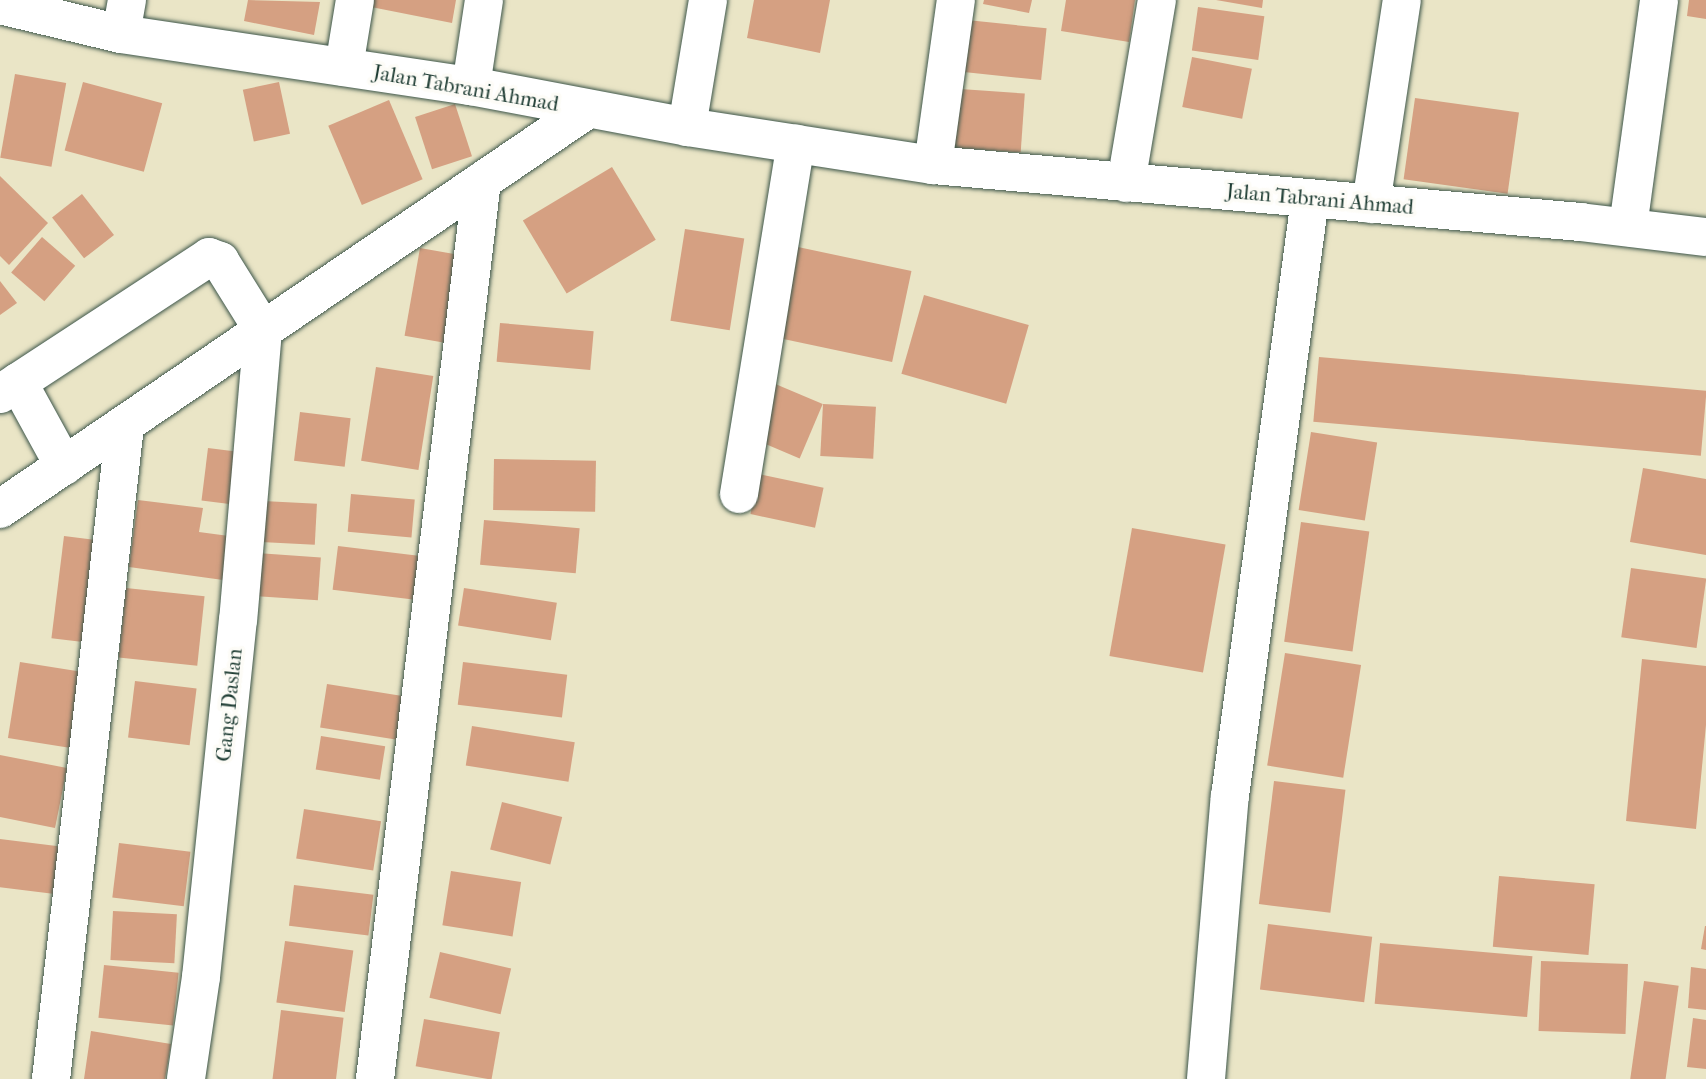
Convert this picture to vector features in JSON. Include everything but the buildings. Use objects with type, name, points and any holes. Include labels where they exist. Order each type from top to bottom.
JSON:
[{"type":"street","points":[[344,67],[355,0]]},
{"type":"street","points":[[471,86],[484,0]]},
{"type":"street","points":[[687,127],[708,0]]},
{"type":"street","points":[[933,165],[956,0]]},
{"type":"street","points":[[1126,183],[1157,0]]},
{"type":"street","points":[[1371,204],[1402,0]]},
{"type":"street","points":[[1628,228],[1659,0]]},
{"type":"street","name":"Jalan Tabrani Ahmad","points":[[0,5],[124,17],[344,67],[471,86],[687,127],[933,165],[1310,198],[1706,237]]},
{"type":"street","points":[[0,509],[587,109]]},
{"type":"street","points":[[739,494],[796,144]]},
{"type":"street","points":[[374,1079],[482,181]]},
{"type":"street","points":[[1206,1079],[1230,796],[1310,198]]},
{"type":"street","points":[[64,466],[9,388],[209,257],[220,261],[263,330]]},
{"type":"street","name":"Gang Daslan","points":[[186,1079],[201,977],[236,647],[263,330]]},
{"type":"street","points":[[51,1079],[125,425]]}]
